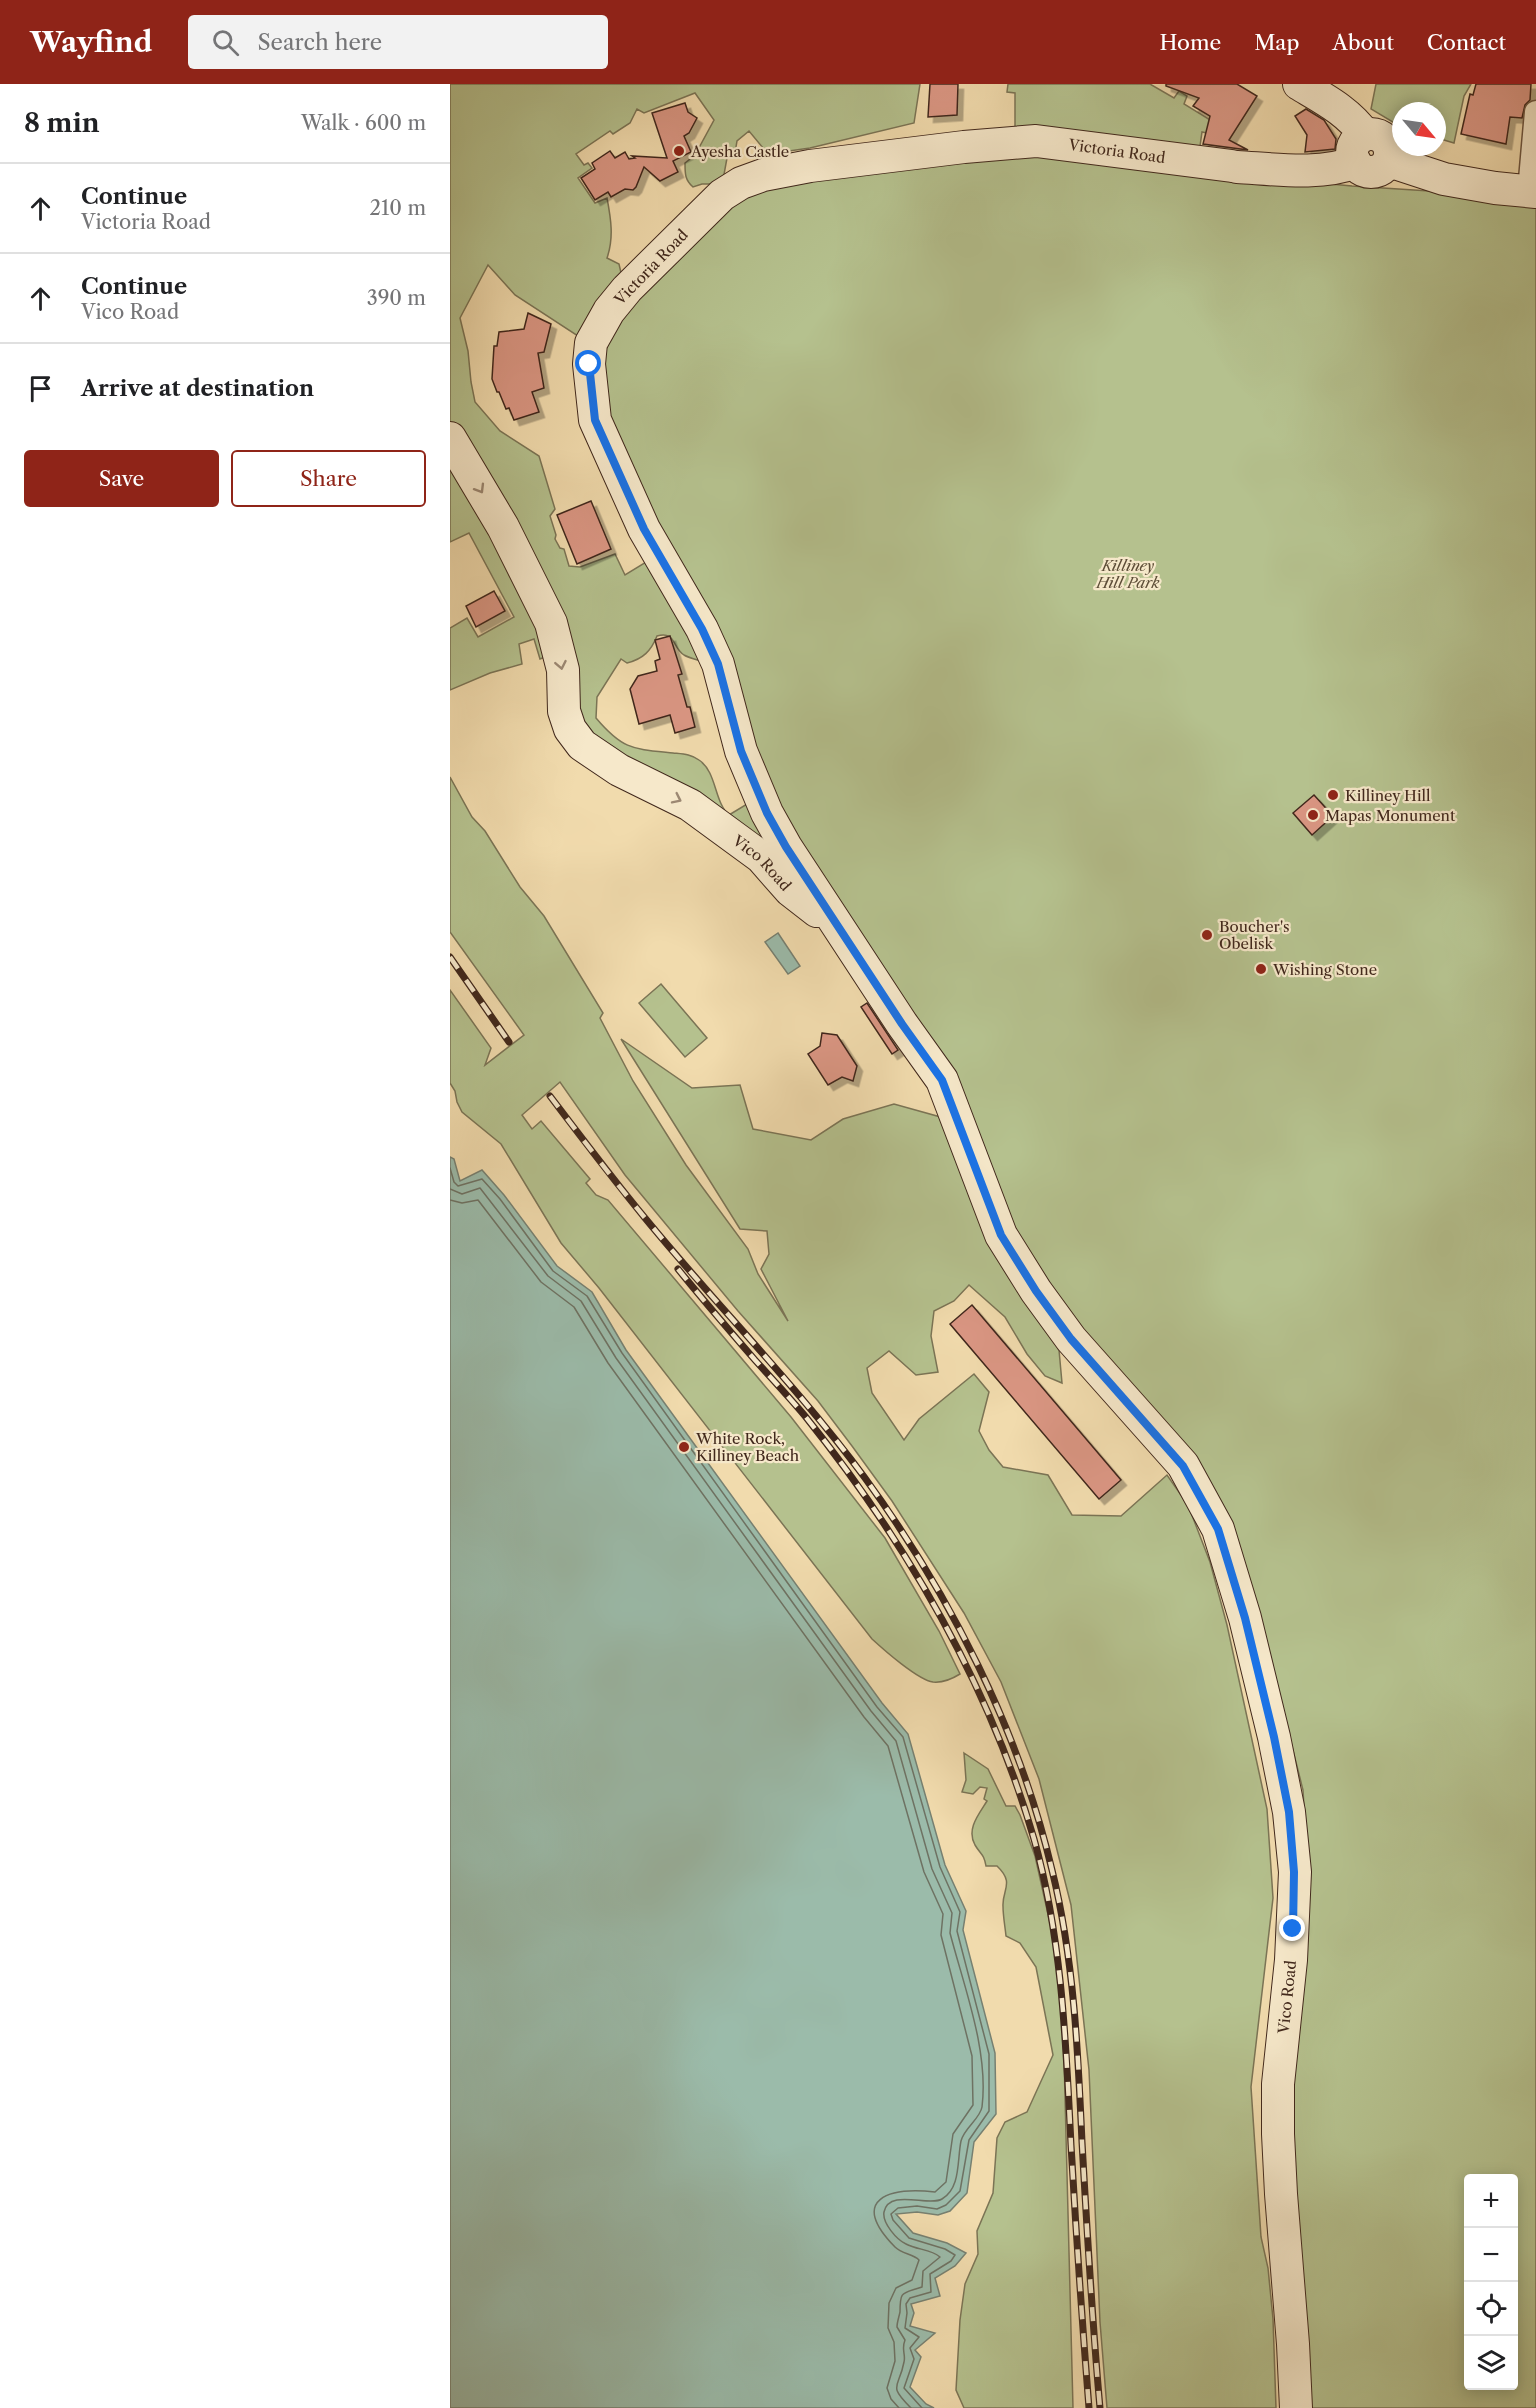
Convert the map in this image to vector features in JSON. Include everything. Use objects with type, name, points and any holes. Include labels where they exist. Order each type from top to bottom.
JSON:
[{"type":"main road","points":[[1299,84],[1339,107],[1354,120],[1360,149],[1361,169],[1374,172],[1389,161],[1444,179],[1532,191]]},
{"type":"main road","name":"Victoria Road","points":[[832,916],[786,847],[767,813],[741,751],[718,664],[702,629],[644,529],[595,420],[589,364],[591,343],[615,303],[722,195],[741,183],[785,169],[964,147],[1036,141],[1235,167],[1317,169],[1344,167],[1360,149]]},
{"type":"main road","name":"Vico Road","points":[[450,438],[503,527],[551,623],[563,670],[564,711],[570,729],[582,745],[619,770],[690,805],[761,857],[790,890],[813,909],[832,916],[902,1024],[942,1080],[1001,1235],[1036,1291],[1071,1339],[1183,1466],[1218,1529],[1245,1618],[1274,1737],[1289,1812],[1293,1860],[1293,1929],[1278,2084],[1278,2134],[1296,2408]]},
{"type":"street","points":[[1532,191],[1536,112]]},
{"type":"green space","points":[[450,84],[920,84],[914,123],[810,148],[768,154],[749,131],[737,141],[735,153],[727,158],[723,180],[719,184],[702,184],[693,187],[686,176],[685,163],[695,155],[714,120],[695,93],[644,113],[637,109],[630,123],[613,134],[610,131],[576,154],[584,165],[588,163],[592,168],[578,178],[595,203],[607,198],[611,236],[607,258],[619,264],[622,277],[584,340],[515,295],[488,265],[460,318],[468,351],[475,402],[500,431],[539,456],[555,509],[550,516],[556,535],[555,539],[560,548],[564,549],[569,566],[580,567],[615,554],[625,575],[651,559],[704,662],[684,655],[668,636],[657,636],[642,657],[627,663],[621,659],[597,697],[596,718],[605,729],[630,746],[687,755],[699,760],[709,772],[721,803],[729,815],[747,804],[772,846],[618,765],[572,711],[450,426]]},
{"type":"green space","points":[[1008,84],[1150,84],[1174,98],[1179,91],[1187,96],[1184,104],[1220,126],[1216,135],[1202,132],[1199,153],[1015,129],[1015,93],[1007,92]]},
{"type":"green space","points":[[1376,84],[1471,84],[1464,96],[1454,143],[1446,141],[1446,102],[1392,102],[1392,122],[1371,109]]},
{"type":"green space","name":"Killiney Hill Park","points":[[1007,153],[1352,186],[1536,198],[1536,2408],[1308,2408],[1289,2146],[1308,1876],[1303,1790],[1258,1611],[1230,1528],[1082,1342],[1008,1232],[779,814],[686,586],[609,422],[602,364],[608,343],[626,310],[733,206],[753,193],[775,184]]},
{"type":"green space","points":[[450,450],[553,654],[540,659],[534,639],[519,644],[522,664],[490,673],[450,690],[450,628],[467,618],[478,637],[514,617],[469,533],[450,542]]},
{"type":"green space","points":[[450,777],[472,817],[485,831],[520,887],[544,916],[603,1013],[600,1018],[633,1081],[686,1165],[748,1249],[758,1274],[788,1321],[761,1269],[769,1254],[767,1231],[740,1229],[621,1039],[692,1088],[740,1085],[753,1129],[811,1140],[843,1119],[894,1104],[944,1118],[1059,1350],[1062,1383],[1045,1376],[1027,1354],[1005,1317],[969,1285],[954,1301],[934,1311],[931,1336],[938,1372],[916,1375],[889,1351],[867,1368],[872,1393],[904,1440],[919,1419],[974,1374],[989,1392],[979,1431],[989,1450],[1003,1467],[1048,1475],[1072,1515],[1121,1516],[1167,1475],[1188,1505],[1210,1562],[1227,1625],[1267,1809],[1273,1898],[1251,2087],[1261,2237],[1268,2268],[1273,2319],[1276,2408],[1107,2408],[1100,2322],[1089,2070],[1071,1905],[1039,1779],[1001,1682],[964,1613],[892,1501],[852,1446],[818,1401],[738,1311],[625,1175],[560,1082],[522,1115],[532,1129],[541,1121],[590,1179],[586,1183],[596,1195],[608,1200],[791,1417],[885,1538],[939,1631],[960,1674],[940,1682],[927,1680],[901,1664],[872,1639],[599,1288],[561,1243],[501,1144],[462,1112],[450,1083],[450,990],[491,1048],[485,1065],[524,1035],[450,932]]},
{"type":"green space","points":[[661,984],[707,1038],[685,1057],[639,1003]]},
{"type":"green space","points":[[964,1753],[988,1769],[1006,1806],[1015,1806],[1020,1815],[1035,1856],[1058,1959],[1064,2057],[1073,2408],[964,2408],[956,2390],[960,2320],[965,2284],[978,2254],[977,2231],[993,2193],[997,2138],[1005,2122],[1027,2112],[1053,2055],[1036,1967],[1020,1943],[1006,1936],[1003,1900],[1007,1882],[997,1866],[986,1866],[973,1839],[973,1827],[977,1816],[987,1801],[984,1799],[987,1788],[980,1787],[973,1794],[962,1792],[966,1780]]},
{"type":"water","points":[[778,933],[800,966],[788,974],[765,942]]},
{"type":"water","points":[[450,1157],[454,1159],[460,1181],[482,1170],[504,1195],[557,1266],[592,1292],[626,1350],[882,1703],[908,1734],[945,1865],[966,1911],[963,1930],[995,2053],[996,2114],[974,2142],[967,2193],[950,2211],[938,2215],[917,2212],[896,2214],[913,2233],[947,2243],[966,2253],[955,2266],[935,2278],[940,2296],[911,2304],[914,2313],[910,2326],[935,2333],[915,2350],[921,2357],[910,2387],[926,2404],[934,2408],[450,2408]]},
{"type":"building","points":[[930,84],[958,84],[957,115],[928,117]]},
{"type":"building","points":[[1166,84],[1237,84],[1257,96],[1229,140],[1248,150],[1203,144],[1210,116],[1193,106],[1199,98],[1166,86]]},
{"type":"building","points":[[1476,84],[1531,84],[1530,100],[1525,105],[1522,118],[1510,117],[1506,144],[1461,134],[1470,94],[1473,95]]},
{"type":"building","name":"Ayesha Castle","points":[[685,103],[688,112],[697,118],[689,133],[684,136],[691,152],[673,161],[678,172],[660,181],[644,167],[633,190],[625,189],[611,197],[608,192],[595,200],[581,178],[595,169],[592,163],[610,151],[615,158],[625,152],[629,159],[635,158],[632,156],[667,158],[652,113]]},
{"type":"building","points":[[1306,109],[1324,120],[1336,139],[1335,149],[1305,152],[1307,135],[1295,116]]},
{"type":"building","points":[[528,313],[551,324],[544,352],[538,353],[544,388],[532,392],[539,412],[514,420],[509,408],[506,409],[492,379],[494,346],[497,346],[499,332],[524,329]]},
{"type":"building","points":[[591,501],[611,549],[577,564],[557,515]]},
{"type":"building","points":[[494,591],[505,611],[476,627],[466,606]]},
{"type":"building","points":[[670,636],[682,674],[678,675],[695,727],[675,733],[670,715],[639,724],[630,689],[638,676],[657,671],[655,661],[660,659],[655,640]]},
{"type":"building","name":"Mapas Monument","points":[[1314,795],[1333,816],[1312,835],[1293,813]]},
{"type":"building","points":[[867,1003],[898,1050],[892,1054],[861,1007]]},
{"type":"building","points":[[822,1033],[837,1035],[857,1066],[853,1081],[842,1077],[828,1085],[808,1054],[820,1046]]},
{"type":"building","points":[[972,1305],[1121,1480],[1099,1499],[950,1324]]},
{"type":"railway","points":[[450,957],[509,1042]]},
{"type":"railway","points":[[550,1096],[672,1251],[785,1379],[865,1478],[896,1523],[953,1617],[1001,1715],[1038,1818],[1052,1870],[1070,1971],[1077,2039],[1100,2408]]},
{"type":"railway","points":[[678,1269],[805,1416],[877,1513],[941,1617],[993,1725],[1015,1781],[1034,1839],[1057,1952],[1089,2408]]},
{"type":"place","name":"Ayesha Castle","points":[[679,151]]},
{"type":"place","name":"Killiney Hill","points":[[1333,795]]},
{"type":"place","name":"Mapas Monument","points":[[1313,815]]},
{"type":"place","name":"Boucher's Obelisk","points":[[1207,935]]},
{"type":"place","name":"Wishing Stone","points":[[1261,969]]},
{"type":"place","name":"White Rock, Killiney Beach","points":[[684,1447]]},
{"type":"route","points":[[589,364],[595,420],[644,529],[702,629],[718,664],[741,751],[767,813],[786,847],[902,1024],[942,1080],[1001,1235],[1036,1291],[1071,1339],[1183,1466],[1218,1529],[1245,1618],[1274,1737],[1289,1812],[1294,1872],[1293,1929]]}]
